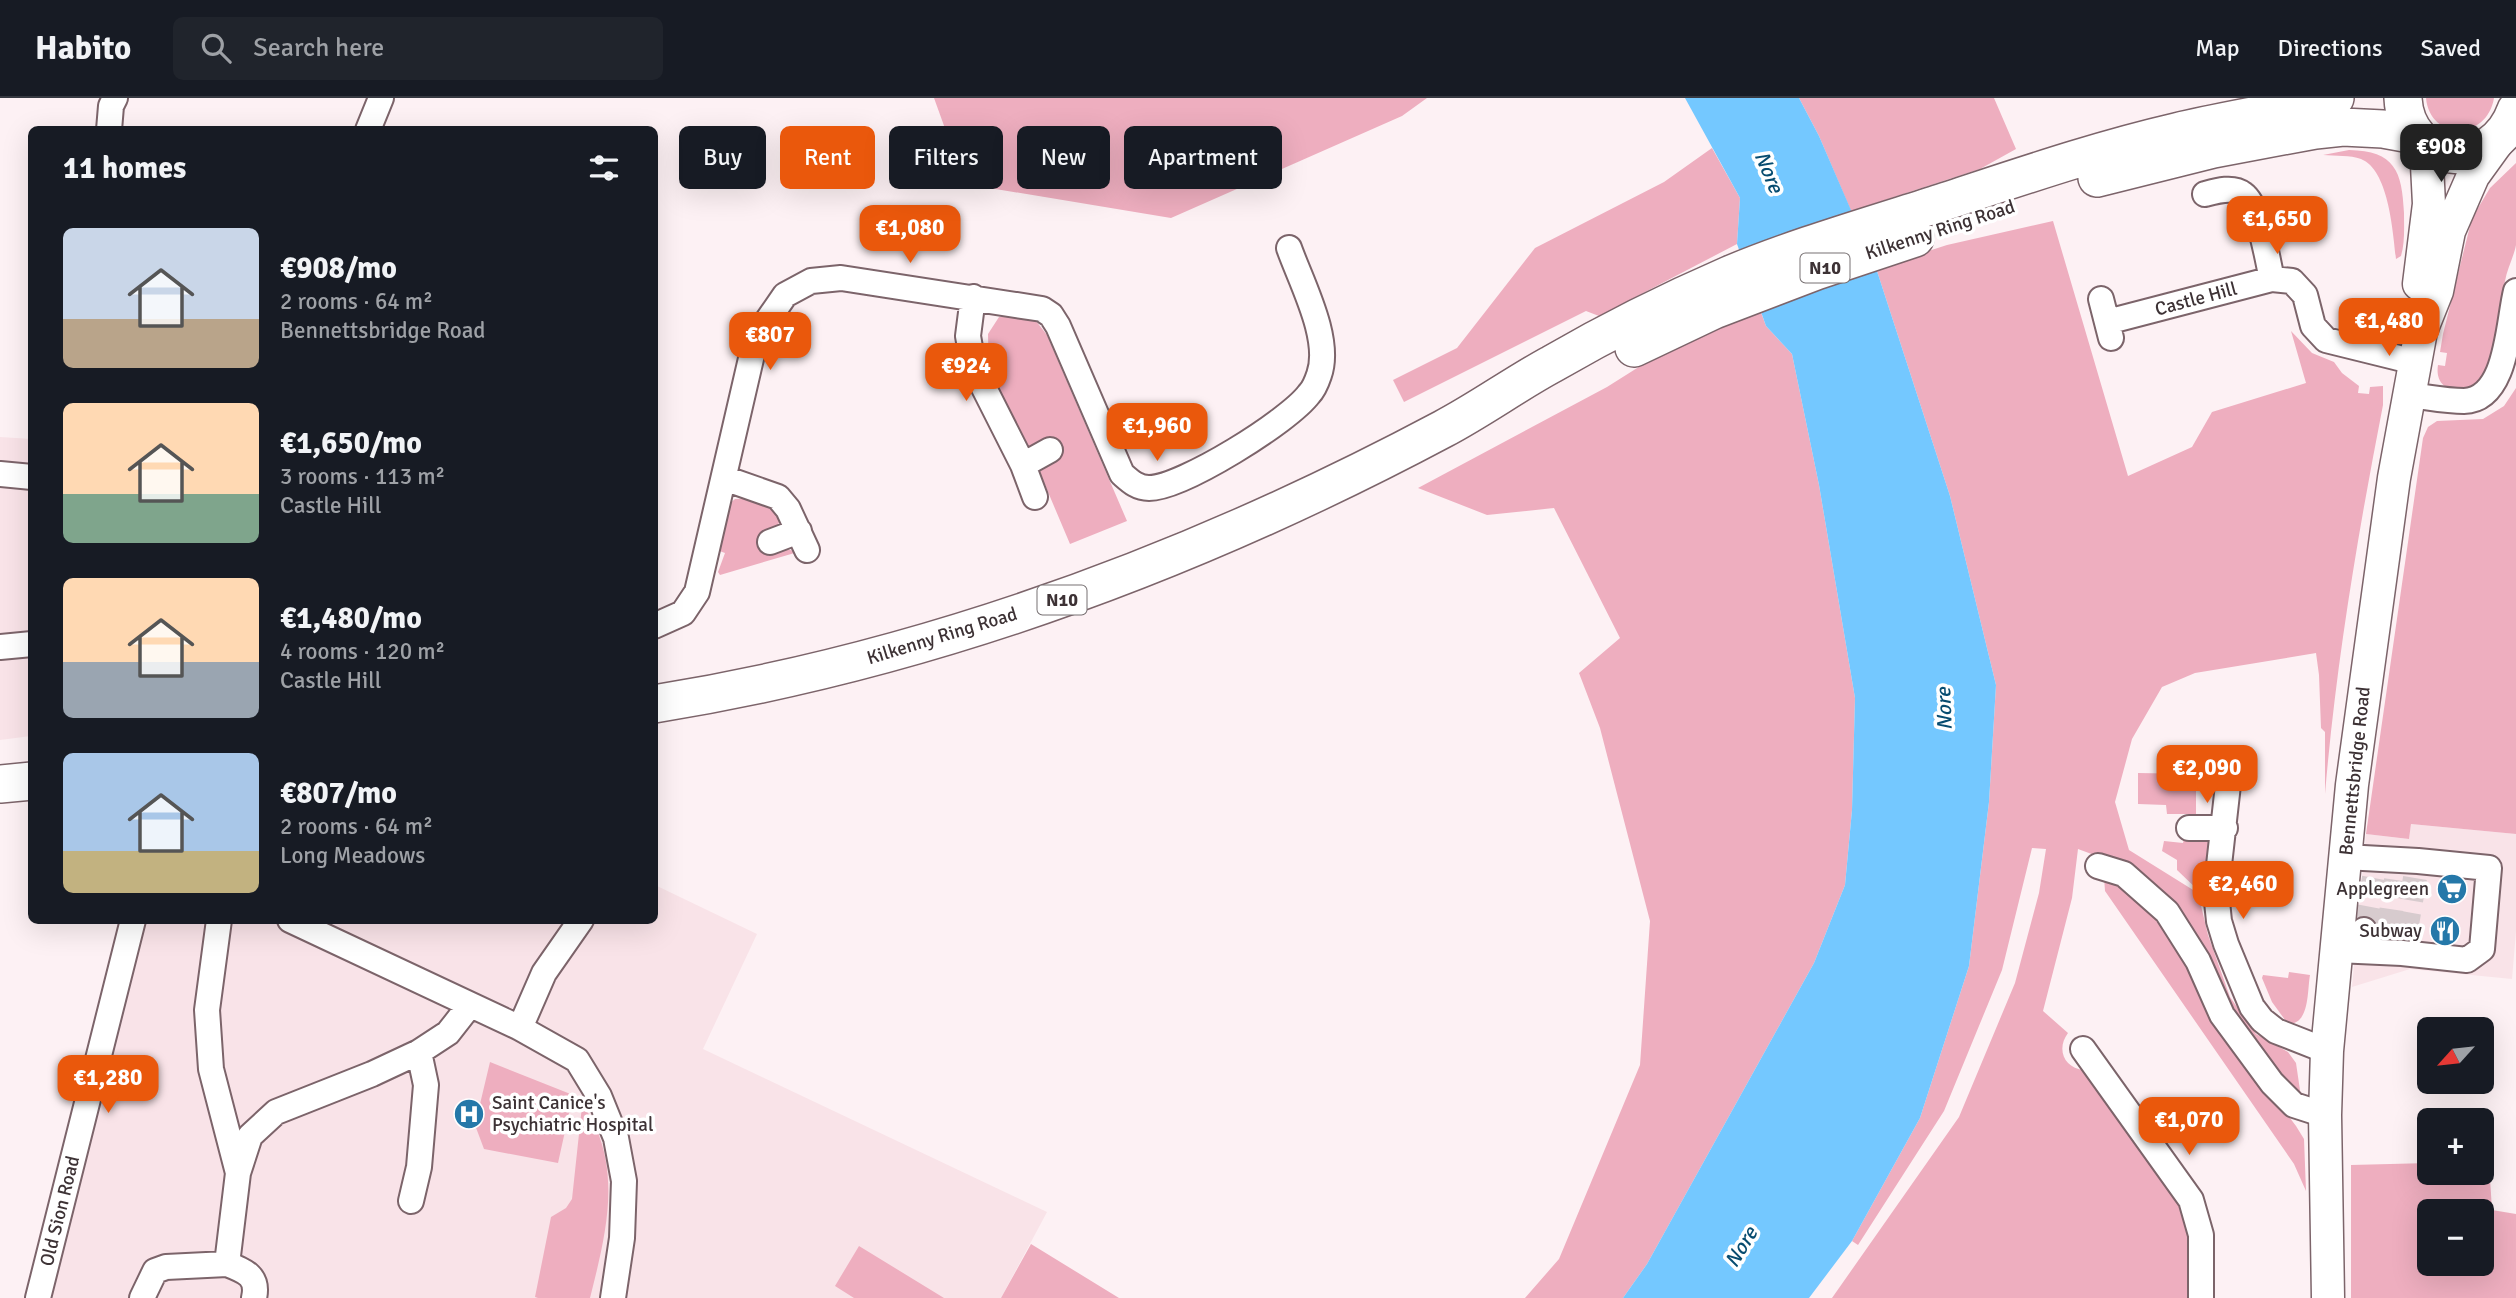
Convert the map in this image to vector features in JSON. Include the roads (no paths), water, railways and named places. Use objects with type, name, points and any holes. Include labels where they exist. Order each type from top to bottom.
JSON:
[{"type":"highway","name":"Kilkenny Ring Road","points":[[658,703],[721,693],[902,651],[1084,592],[1184,553],[1296,502],[1446,427],[1560,385],[1604,349],[1685,295],[1810,245],[2044,182],[2178,131],[2335,98]]},
{"type":"highway","points":[[2403,98],[2407,119],[2423,141]]},
{"type":"highway","name":"N10","points":[[2423,141],[2447,154],[2466,155],[2484,150],[2510,125]]},
{"type":"highway","name":"Kilkenny Ring Road","points":[[2044,182],[2097,178],[2213,149],[2315,130],[2343,127],[2383,128],[2423,141]]},
{"type":"highway","points":[[0,785],[28,782]]},
{"type":"main road","name":"Bennettsbridge Road","points":[[2328,1298],[2325,1115],[2328,1051],[2377,944],[2345,857],[2367,664],[2394,478],[2421,331],[2437,291],[2449,231],[2473,176],[2510,125]]},
{"type":"main road","name":"Bennettsbridge Road","points":[[2421,331],[2419,287],[2429,204],[2423,141]]},
{"type":"street","points":[[109,126],[111,106],[115,98]]},
{"type":"street","points":[[370,126],[381,98]]},
{"type":"street","points":[[2205,194],[2230,190],[2242,193],[2249,201],[2256,216],[2272,279],[2292,281],[2305,295],[2313,326],[2326,340],[2415,362]]},
{"type":"street","points":[[658,624],[683,613],[697,592],[756,337],[785,295],[811,281],[841,278],[1042,309],[1051,315],[1058,326],[1122,474],[1134,485],[1149,488],[1168,485],[1233,452],[1273,427],[1309,395],[1319,374],[1323,354],[1320,334],[1289,247]]},
{"type":"street","name":"Castle Hill","points":[[2106,320],[2272,279]]},
{"type":"street","points":[[2409,395],[2464,401],[2474,399],[2491,387],[2505,351],[2516,291]]},
{"type":"street","points":[[972,297],[968,336],[972,359],[1023,465],[1035,498]]},
{"type":"street","points":[[1023,465],[1051,450]]},
{"type":"street","points":[[0,474],[28,477]]},
{"type":"street","points":[[724,478],[778,497],[789,509],[803,540],[770,542]]},
{"type":"street","points":[[0,647],[28,644]]},
{"type":"street","points":[[2230,767],[2216,892],[2226,944],[2252,1007],[2262,1020],[2276,1031],[2328,1051]]},
{"type":"street","points":[[2189,828],[2225,828]]},
{"type":"street","points":[[2345,857],[2397,869],[2489,868],[2482,949],[2467,960],[2377,944]]},
{"type":"street","points":[[2098,866],[2124,874],[2167,912],[2198,961],[2222,1015],[2272,1083],[2294,1105],[2325,1115]]},
{"type":"street","name":"Old Sion Road","points":[[38,1298],[132,924]]},
{"type":"street","points":[[218,924],[207,1010],[211,1069],[238,1174]]},
{"type":"street","points":[[298,924],[520,1028],[577,1060],[599,1096],[616,1138],[624,1181],[622,1238],[613,1298]]},
{"type":"street","points":[[520,1028],[544,973],[578,924]]},
{"type":"street","points":[[227,1264],[238,1174],[250,1136],[276,1112],[372,1074],[419,1052],[448,1033],[470,1005]]},
{"type":"street","points":[[2082,1049],[2191,1200],[2201,1235],[2201,1298]]},
{"type":"street","points":[[411,1201],[419,1167],[426,1085],[419,1052]]},
{"type":"street","points":[[142,1298],[155,1271],[166,1267],[227,1264],[247,1271],[253,1278],[256,1290],[254,1298]]},
{"type":"water","name":"Nore","points":[[1685,98],[1799,98],[1819,136],[1876,268],[1950,496],[1996,685],[1989,802],[1969,966],[1920,1118],[1852,1241],[1809,1298],[1623,1298],[1647,1264],[1814,963],[1845,885],[1852,810],[1855,698],[1819,485],[1792,354],[1766,326],[1737,244],[1740,198]]},
{"type":"tunnel","points":[[2364,930],[2374,878]]},
{"type":"tunnel","points":[[2405,936],[2415,878]]},
{"type":"tunnel","points":[[2388,933],[2396,880]]},
{"type":"place","name":"Applegreen","points":[[2452,889]]},
{"type":"place","name":"Subway","points":[[2445,931]]},
{"type":"place","name":"Saint Canice's Psychiatric Hospital","points":[[469,1114]]}]
